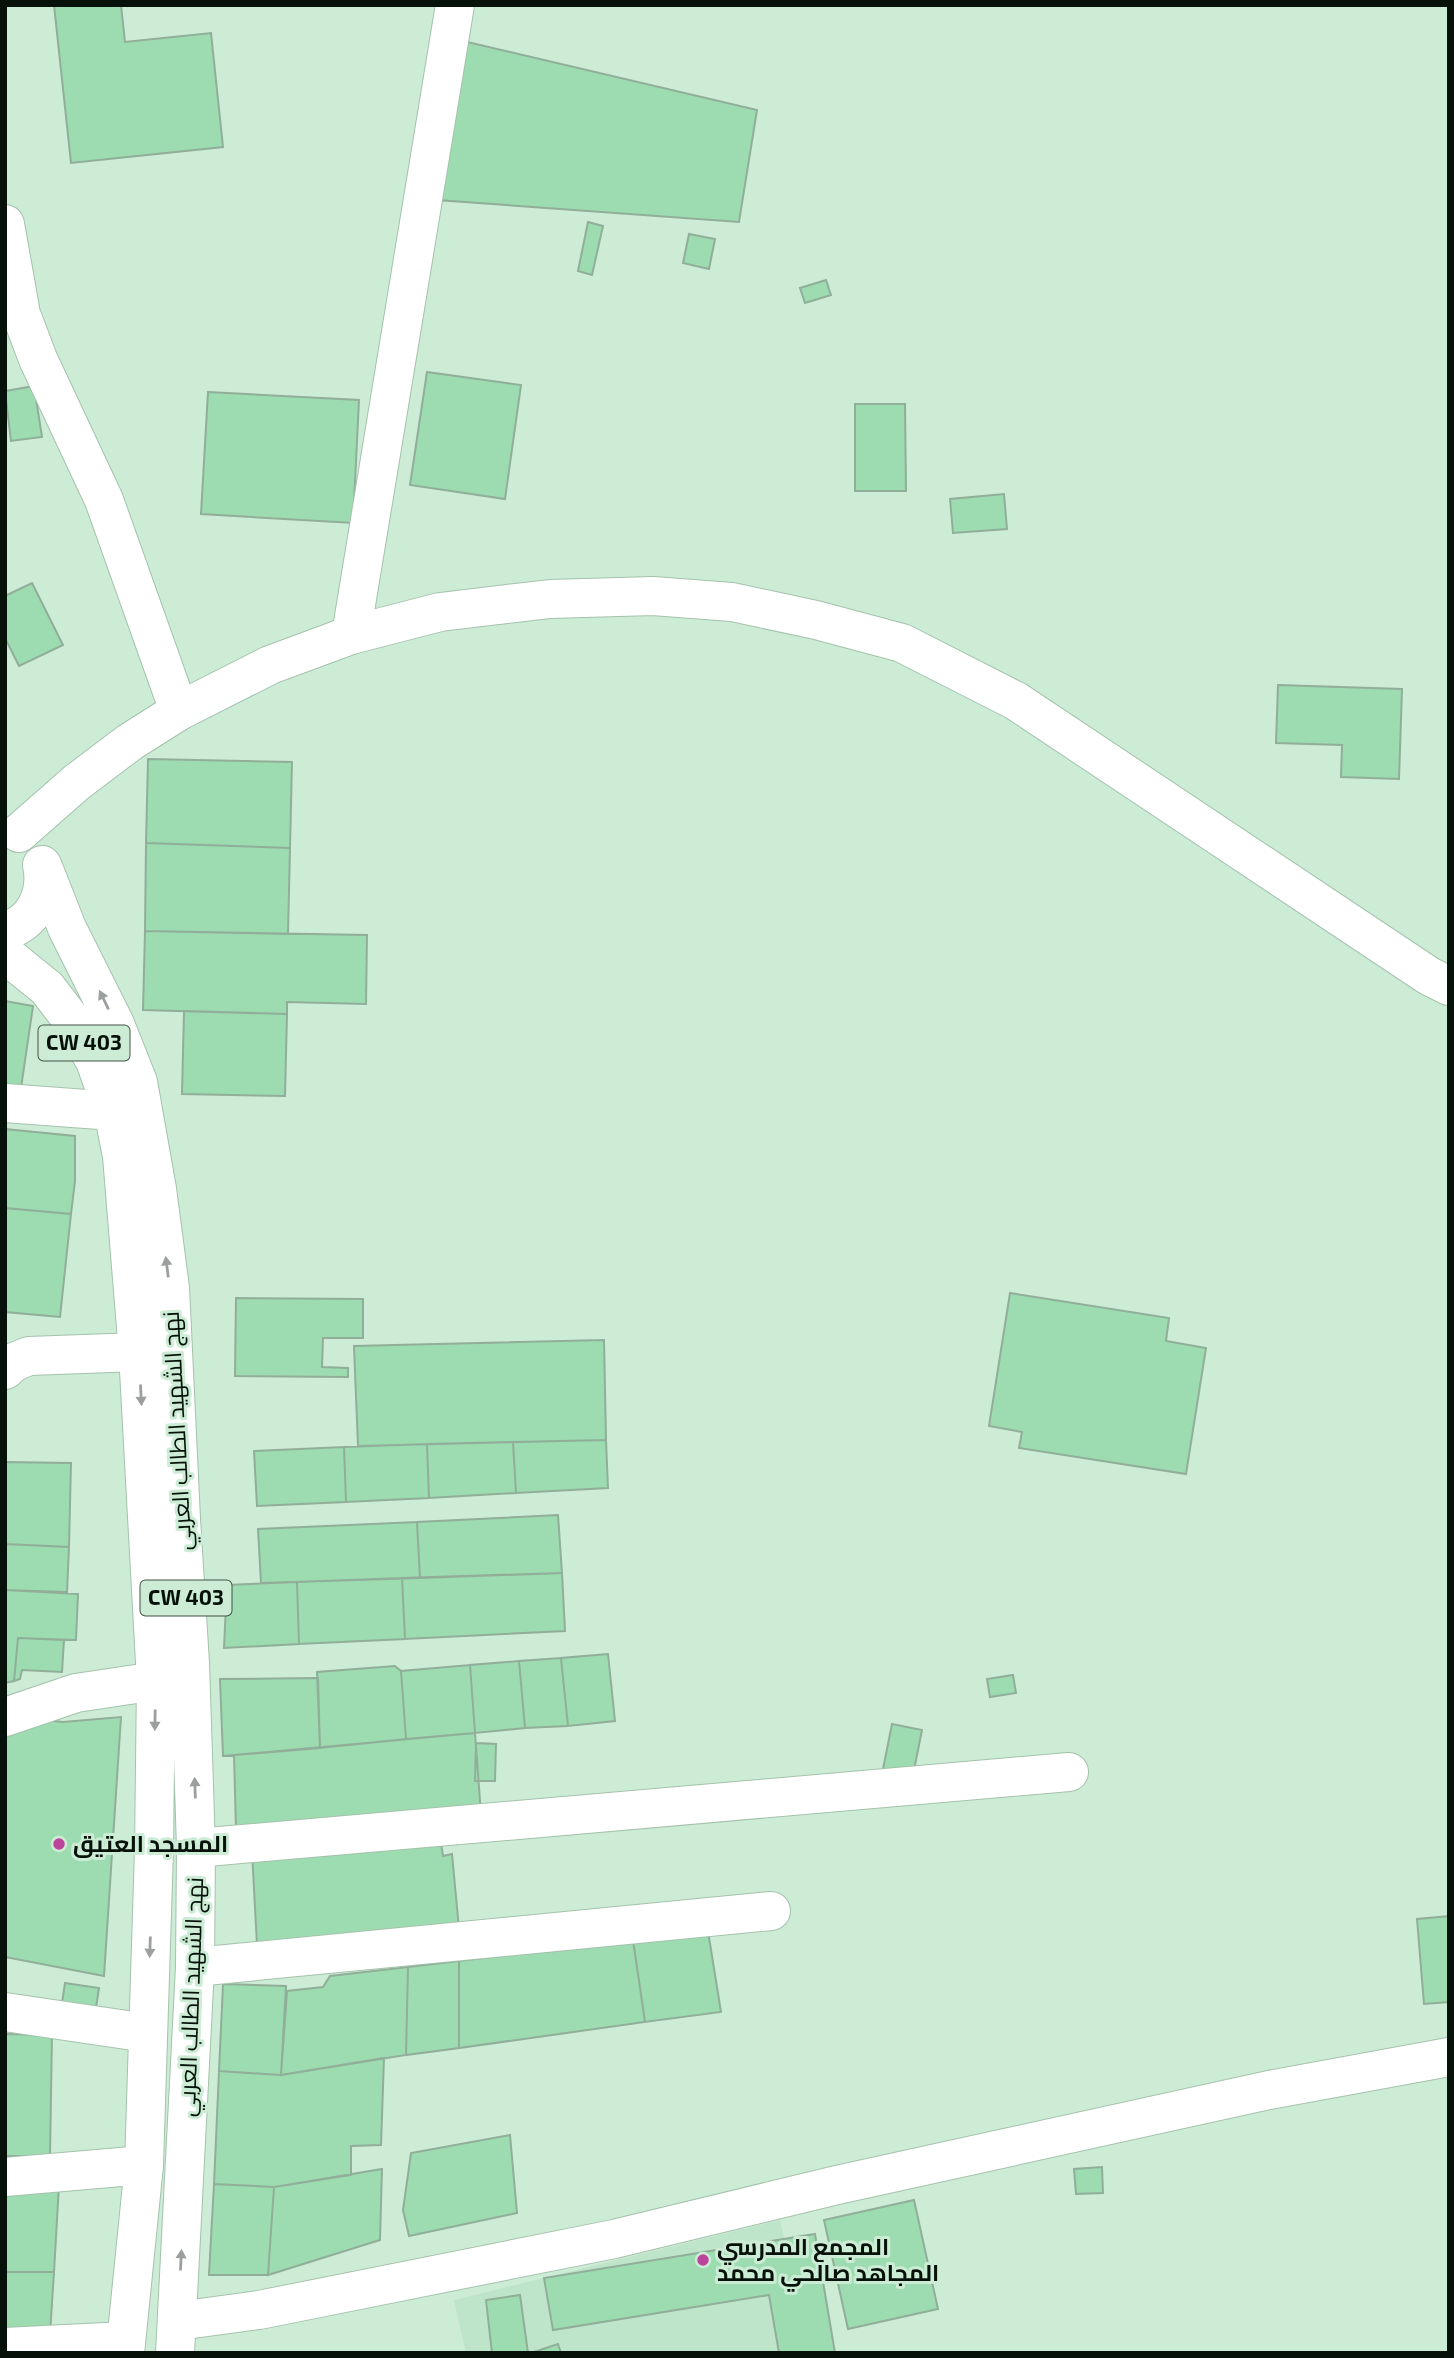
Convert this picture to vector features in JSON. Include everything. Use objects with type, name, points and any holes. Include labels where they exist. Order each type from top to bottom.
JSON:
[{"type":"street","points":[[351,635],[455,5]]},
{"type":"street","points":[[5,225],[21,314],[38,359],[104,500],[179,711]]},
{"type":"street","points":[[12,830],[130,742],[179,711],[270,665],[351,635],[440,612],[550,599],[653,596],[732,602],[816,620],[902,643],[1016,701],[1267,870],[1429,976],[1449,986]]},
{"type":"street","name":"نهج الشهيد الطالب العربي","points":[[12,830],[34,848],[67,928],[116,1024],[138,1082],[158,1189],[170,1288],[197,1848],[195,1967],[176,2337]]},
{"type":"street","points":[[5,931],[14,929],[29,918],[39,902],[44,885],[43,867]]},
{"type":"street","name":"نهج الشهيد الطالب العربي","points":[[5,954],[47,988],[70,1018],[95,1061],[113,1111],[122,1156],[138,1352],[156,1681],[154,1850],[144,2165],[125,2347]]},
{"type":"street","points":[[5,1103],[113,1111]]},
{"type":"street","points":[[5,1370],[14,1362],[29,1356],[138,1352]]},
{"type":"street","points":[[5,1717],[76,1693],[156,1681]]},
{"type":"street","points":[[197,1848],[1069,1772]]},
{"type":"street","points":[[195,1967],[771,1911]]},
{"type":"street","points":[[5,2012],[147,2033]]},
{"type":"street","points":[[176,2337],[259,2310],[614,2239],[837,2185],[1215,2101],[1449,2057]]},
{"type":"street","points":[[5,2177],[144,2165]]},
{"type":"street","points":[[5,2347],[125,2347]]},
{"type":"shaded area","name":"المجمع المدرسي المجاهد صالحي محمد","points":[[780,2220],[810,2353],[466,2353],[454,2300]]},
{"type":"building","points":[[54,5],[121,5],[125,42],[211,33],[223,147],[71,163]]},
{"type":"building","points":[[463,41],[757,110],[739,222],[423,199]]},
{"type":"building","points":[[588,222],[603,226],[592,275],[578,271]]},
{"type":"building","points":[[689,234],[715,239],[709,269],[683,263]]},
{"type":"building","points":[[826,280],[831,295],[805,303],[800,288]]},
{"type":"building","points":[[427,372],[521,385],[505,499],[410,485]]},
{"type":"building","points":[[34,386],[42,437],[11,441],[5,391]]},
{"type":"building","points":[[208,392],[359,400],[353,523],[201,514]]},
{"type":"building","points":[[855,404],[905,404],[906,491],[855,491]]},
{"type":"building","points":[[1004,494],[1007,529],[953,533],[950,499]]},
{"type":"building","points":[[32,583],[63,645],[19,666],[5,638],[5,596]]},
{"type":"building","points":[[1278,685],[1402,689],[1399,779],[1341,777],[1342,745],[1276,743]]},
{"type":"building","points":[[148,759],[292,762],[290,848],[146,843]]},
{"type":"building","points":[[146,843],[290,848],[288,934],[145,931]]},
{"type":"building","points":[[145,931],[367,935],[366,1004],[287,1002],[287,1014],[143,1010]]},
{"type":"building","points":[[5,1001],[33,1006],[20,1095],[5,1093]]},
{"type":"building","points":[[184,1011],[287,1014],[285,1096],[182,1094]]},
{"type":"building","points":[[5,1129],[75,1136],[75,1181],[71,1214],[5,1208]]},
{"type":"building","points":[[5,1208],[71,1214],[60,1317],[5,1312]]},
{"type":"building","points":[[1010,1293],[1169,1318],[1166,1341],[1206,1348],[1186,1474],[1019,1448],[1022,1432],[989,1426]]},
{"type":"building","points":[[236,1298],[363,1299],[363,1338],[323,1338],[322,1367],[348,1368],[348,1377],[235,1376]]},
{"type":"building","points":[[604,1340],[606,1440],[358,1446],[354,1346]]},
{"type":"building","points":[[606,1440],[608,1488],[516,1493],[513,1442]]},
{"type":"building","points":[[513,1442],[516,1493],[429,1498],[427,1444]]},
{"type":"building","points":[[427,1444],[429,1498],[346,1502],[344,1447]]},
{"type":"building","points":[[344,1447],[346,1502],[257,1506],[254,1451]]},
{"type":"building","points":[[5,1462],[71,1463],[69,1547],[5,1544]]},
{"type":"building","points":[[558,1515],[562,1573],[420,1578],[417,1522]]},
{"type":"building","points":[[417,1522],[420,1578],[261,1583],[258,1529]]},
{"type":"building","points":[[5,1544],[69,1547],[67,1592],[5,1590]]},
{"type":"building","points":[[562,1573],[565,1631],[405,1639],[402,1578]]},
{"type":"building","points":[[402,1578],[405,1639],[299,1644],[297,1582]]},
{"type":"building","points":[[297,1582],[299,1644],[224,1648],[227,1585]]},
{"type":"building","points":[[5,1590],[78,1594],[76,1640],[18,1638],[14,1681],[5,1683]]},
{"type":"building","points":[[18,1638],[64,1640],[62,1672],[22,1670],[20,1679],[14,1681]]},
{"type":"building","points":[[608,1654],[615,1721],[568,1726],[561,1658]]},
{"type":"building","points":[[561,1658],[568,1726],[525,1728],[519,1661]]},
{"type":"building","points":[[519,1661],[525,1728],[475,1733],[470,1665]]},
{"type":"building","points":[[470,1665],[475,1733],[406,1739],[401,1671]]},
{"type":"building","points":[[395,1666],[401,1671],[406,1739],[320,1748],[317,1672]]},
{"type":"building","points":[[1013,1675],[1016,1693],[990,1697],[987,1679]]},
{"type":"building","points":[[318,1678],[320,1748],[223,1756],[220,1679]]},
{"type":"building","name":"المسجد العتيق","points":[[121,1717],[104,1976],[5,1957],[5,1730],[35,1719],[63,1722]]},
{"type":"building","points":[[892,1724],[922,1730],[913,1775],[883,1769]]},
{"type":"building","points":[[475,1733],[481,1814],[236,1829],[234,1755]]},
{"type":"building","points":[[476,1743],[496,1744],[495,1781],[475,1781]]},
{"type":"building","points":[[440,1837],[443,1856],[452,1854],[459,1929],[257,1945],[252,1852]]},
{"type":"building","points":[[1449,1916],[1449,2002],[1424,2004],[1417,1919]]},
{"type":"building","points":[[708,1931],[721,2012],[645,2022],[633,1940]]},
{"type":"building","points":[[633,1940],[645,2022],[459,2048],[459,1961]]},
{"type":"building","points":[[459,1961],[459,2048],[406,2055],[408,1967]]},
{"type":"building","points":[[408,1967],[406,2055],[281,2075],[287,1991],[323,1987],[330,1976]]},
{"type":"building","points":[[65,1983],[99,1988],[96,2008],[62,2003]]},
{"type":"building","points":[[223,1984],[286,1986],[281,2075],[219,2071]]},
{"type":"building","points":[[5,2034],[52,2035],[50,2156],[5,2156]]},
{"type":"building","points":[[384,2058],[381,2145],[351,2146],[351,2175],[274,2187],[214,2184],[219,2071],[281,2075]]},
{"type":"building","points":[[510,2135],[517,2213],[409,2236],[403,2210],[411,2153]]},
{"type":"building","points":[[1102,2167],[1103,2193],[1076,2194],[1074,2169]]},
{"type":"building","points":[[382,2169],[380,2240],[268,2275],[274,2187]]},
{"type":"building","points":[[214,2184],[274,2187],[268,2275],[209,2275]]},
{"type":"building","points":[[59,2185],[54,2272],[5,2272],[5,2187]]},
{"type":"building","points":[[914,2200],[938,2309],[848,2329],[824,2220]]},
{"type":"building","points":[[815,2234],[835,2353],[779,2353],[769,2295],[553,2330],[544,2278]]},
{"type":"building","points":[[5,2272],[54,2272],[50,2334],[5,2333]]},
{"type":"building","points":[[520,2295],[528,2353],[492,2353],[486,2300]]},
{"type":"building","points":[[558,2344],[561,2353],[534,2352]]},
{"type":"place","name":"المسجد العتيق","points":[[59,1844]]},
{"type":"place","name":"المجمع المدرسي المجاهد صالحي محمد","points":[[703,2260]]}]
